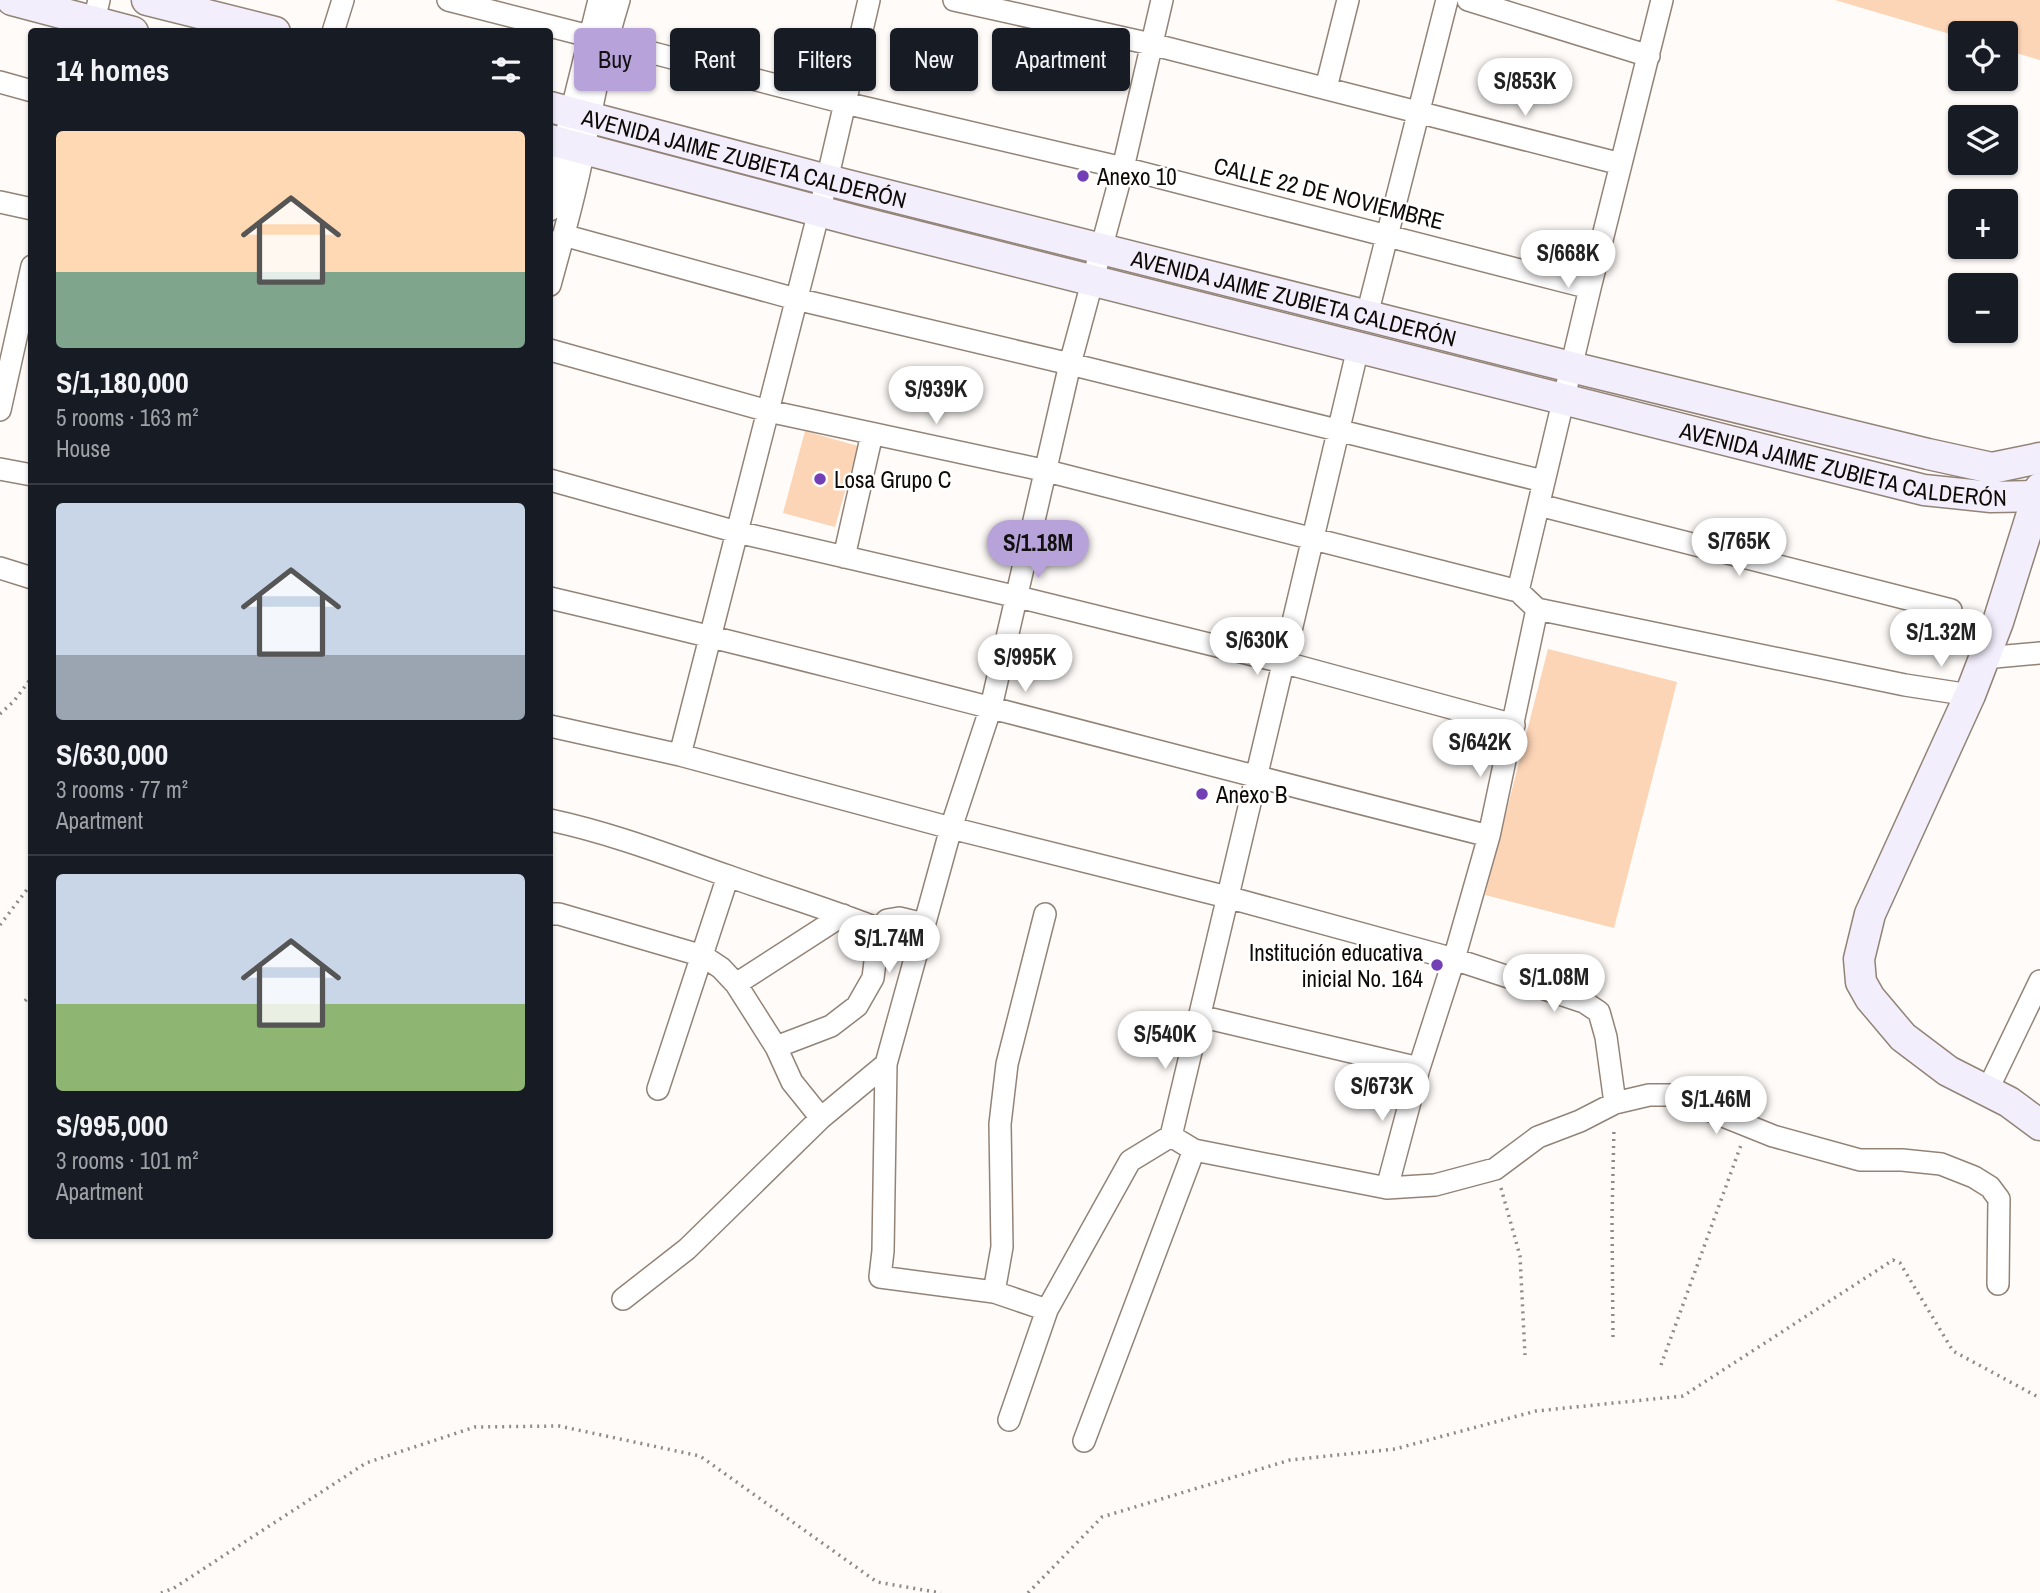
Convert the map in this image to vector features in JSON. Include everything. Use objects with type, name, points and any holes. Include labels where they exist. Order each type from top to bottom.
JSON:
[{"type":"street","points":[[12,0],[94,18],[122,28]]},
{"type":"street","points":[[147,0],[259,28]]},
{"type":"street","points":[[334,28],[342,0]]},
{"type":"street","name":"CALLE 22 DE NOVIEMBRE","points":[[447,0],[574,33]]},
{"type":"street","points":[[598,28],[599,0]]},
{"type":"street","points":[[604,28],[619,0]]},
{"type":"street","points":[[680,755],[827,180],[869,0]]},
{"type":"street","points":[[954,0],[1152,44],[1621,164]]},
{"type":"street","points":[[1046,1310],[994,1292],[880,1277],[883,1251],[886,1064],[951,828],[992,707],[1070,364],[1123,168],[1162,0]]},
{"type":"street","points":[[1326,88],[1348,0]]},
{"type":"street","points":[[1367,316],[1447,0]]},
{"type":"street","points":[[1468,0],[1648,55]]},
{"type":"street","points":[[1518,591],[1662,0]]},
{"type":"street","name":"CALLE 22 DE NOVIEMBRE","points":[[656,54],[845,103],[1123,168],[1590,288]]},
{"type":"street","points":[[0,82],[28,89]]},
{"type":"street","points":[[553,273],[563,235],[569,113],[578,91]]},
{"type":"street","name":"AVENIDA JAIME ZUBIETA CALDERÓN","points":[[569,113],[1826,430],[1992,468],[2040,458]]},
{"type":"street","points":[[553,198],[566,144]]},
{"type":"street","name":"AVENIDA JAIME ZUBIETA CALDERÓN","points":[[566,144],[1564,401],[1924,490],[1991,497],[2039,494]]},
{"type":"street","points":[[0,202],[28,208]]},
{"type":"street","points":[[563,235],[796,299],[1543,481]]},
{"type":"street","points":[[0,410],[28,283]]},
{"type":"street","points":[[1009,1420],[1046,1310],[1130,1161],[1171,1136],[1358,348]]},
{"type":"street","points":[[553,351],[768,411],[1047,471],[1518,591],[1537,609],[1905,685],[1970,695]]},
{"type":"street","points":[[844,557],[872,434]]},
{"type":"street","points":[[0,469],[28,474]]},
{"type":"street","points":[[553,481],[737,532],[1282,662],[1514,725]]},
{"type":"street","points":[[2039,494],[1998,622],[1970,695],[1870,914],[1859,959],[1861,982],[1903,1037],[1948,1071],[2010,1102],[2040,1125]]},
{"type":"street","points":[[1539,505],[1951,610]]},
{"type":"street","points":[[0,568],[28,577]]},
{"type":"street","points":[[553,599],[992,707],[1257,778],[1489,836]]},
{"type":"street","points":[[1387,1188],[1419,1068],[1489,836],[1537,609]]},
{"type":"street","points":[[1984,658],[2040,653]]},
{"type":"street","points":[[553,727],[680,755],[951,828],[1227,897],[1454,959],[1584,1002],[1599,1012],[1606,1037],[1615,1104]]},
{"type":"street","points":[[553,821],[649,847],[879,929]]},
{"type":"street","points":[[658,1088],[728,876]]},
{"type":"street","points":[[553,914],[703,956],[721,968],[736,984],[776,1047],[792,1082],[821,1118]]},
{"type":"street","points":[[994,1292],[1002,1247],[1000,1124],[1007,1064],[1045,914]]},
{"type":"street","points":[[736,984],[843,915]]},
{"type":"street","points":[[776,1047],[831,1026],[857,1006],[873,978],[879,929],[887,920],[899,918],[924,925]]},
{"type":"street","points":[[1987,1091],[2040,981]]},
{"type":"street","points":[[1199,1016],[1419,1068]]},
{"type":"street","points":[[623,1299],[687,1249],[821,1118],[886,1064]]},
{"type":"street","points":[[1171,1136],[1194,1150],[1387,1188],[1435,1185],[1495,1169],[1538,1137],[1615,1104],[1649,1096],[1671,1095],[1773,1136],[1860,1160],[1941,1164],[1974,1177],[1990,1187],[1999,1199],[1998,1284]]},
{"type":"street","points":[[1084,1441],[1194,1150]]},
{"type":"path","points":[[0,714],[28,682]]},
{"type":"path","points":[[0,925],[28,888]]},
{"type":"path","points":[[25,1001],[28,998]]},
{"type":"path","points":[[1613,1337],[1615,1104]]},
{"type":"path","points":[[1661,1365],[1748,1126]]},
{"type":"path","points":[[1495,1169],[1520,1256],[1525,1354]]},
{"type":"path","points":[[1028,1593],[1102,1517],[1290,1460],[1395,1449],[1536,1411],[1683,1396],[1893,1260],[1900,1263],[1953,1351],[2040,1398]]},
{"type":"path","points":[[161,1593],[174,1588],[366,1462],[475,1427],[559,1426],[700,1456],[877,1582],[941,1593]]},
{"type":"shaded area","points":[[1835,0],[2040,0],[2040,60],[2018,54],[2018,21],[1948,21],[1948,33]]},
{"type":"shaded area","name":"Losa Grupo C","points":[[805,431],[858,446],[835,527],[783,513]]},
{"type":"shaded area","points":[[1548,649],[1677,682],[1614,928],[1485,895]]},
{"type":"place","name":"Anexo 10","points":[[1083,176]]},
{"type":"place","name":"Losa Grupo C","points":[[820,479]]},
{"type":"place","name":"Anexo B","points":[[1202,794]]},
{"type":"place","name":"Institución educativa inicial No. 164","points":[[1437,965]]}]
